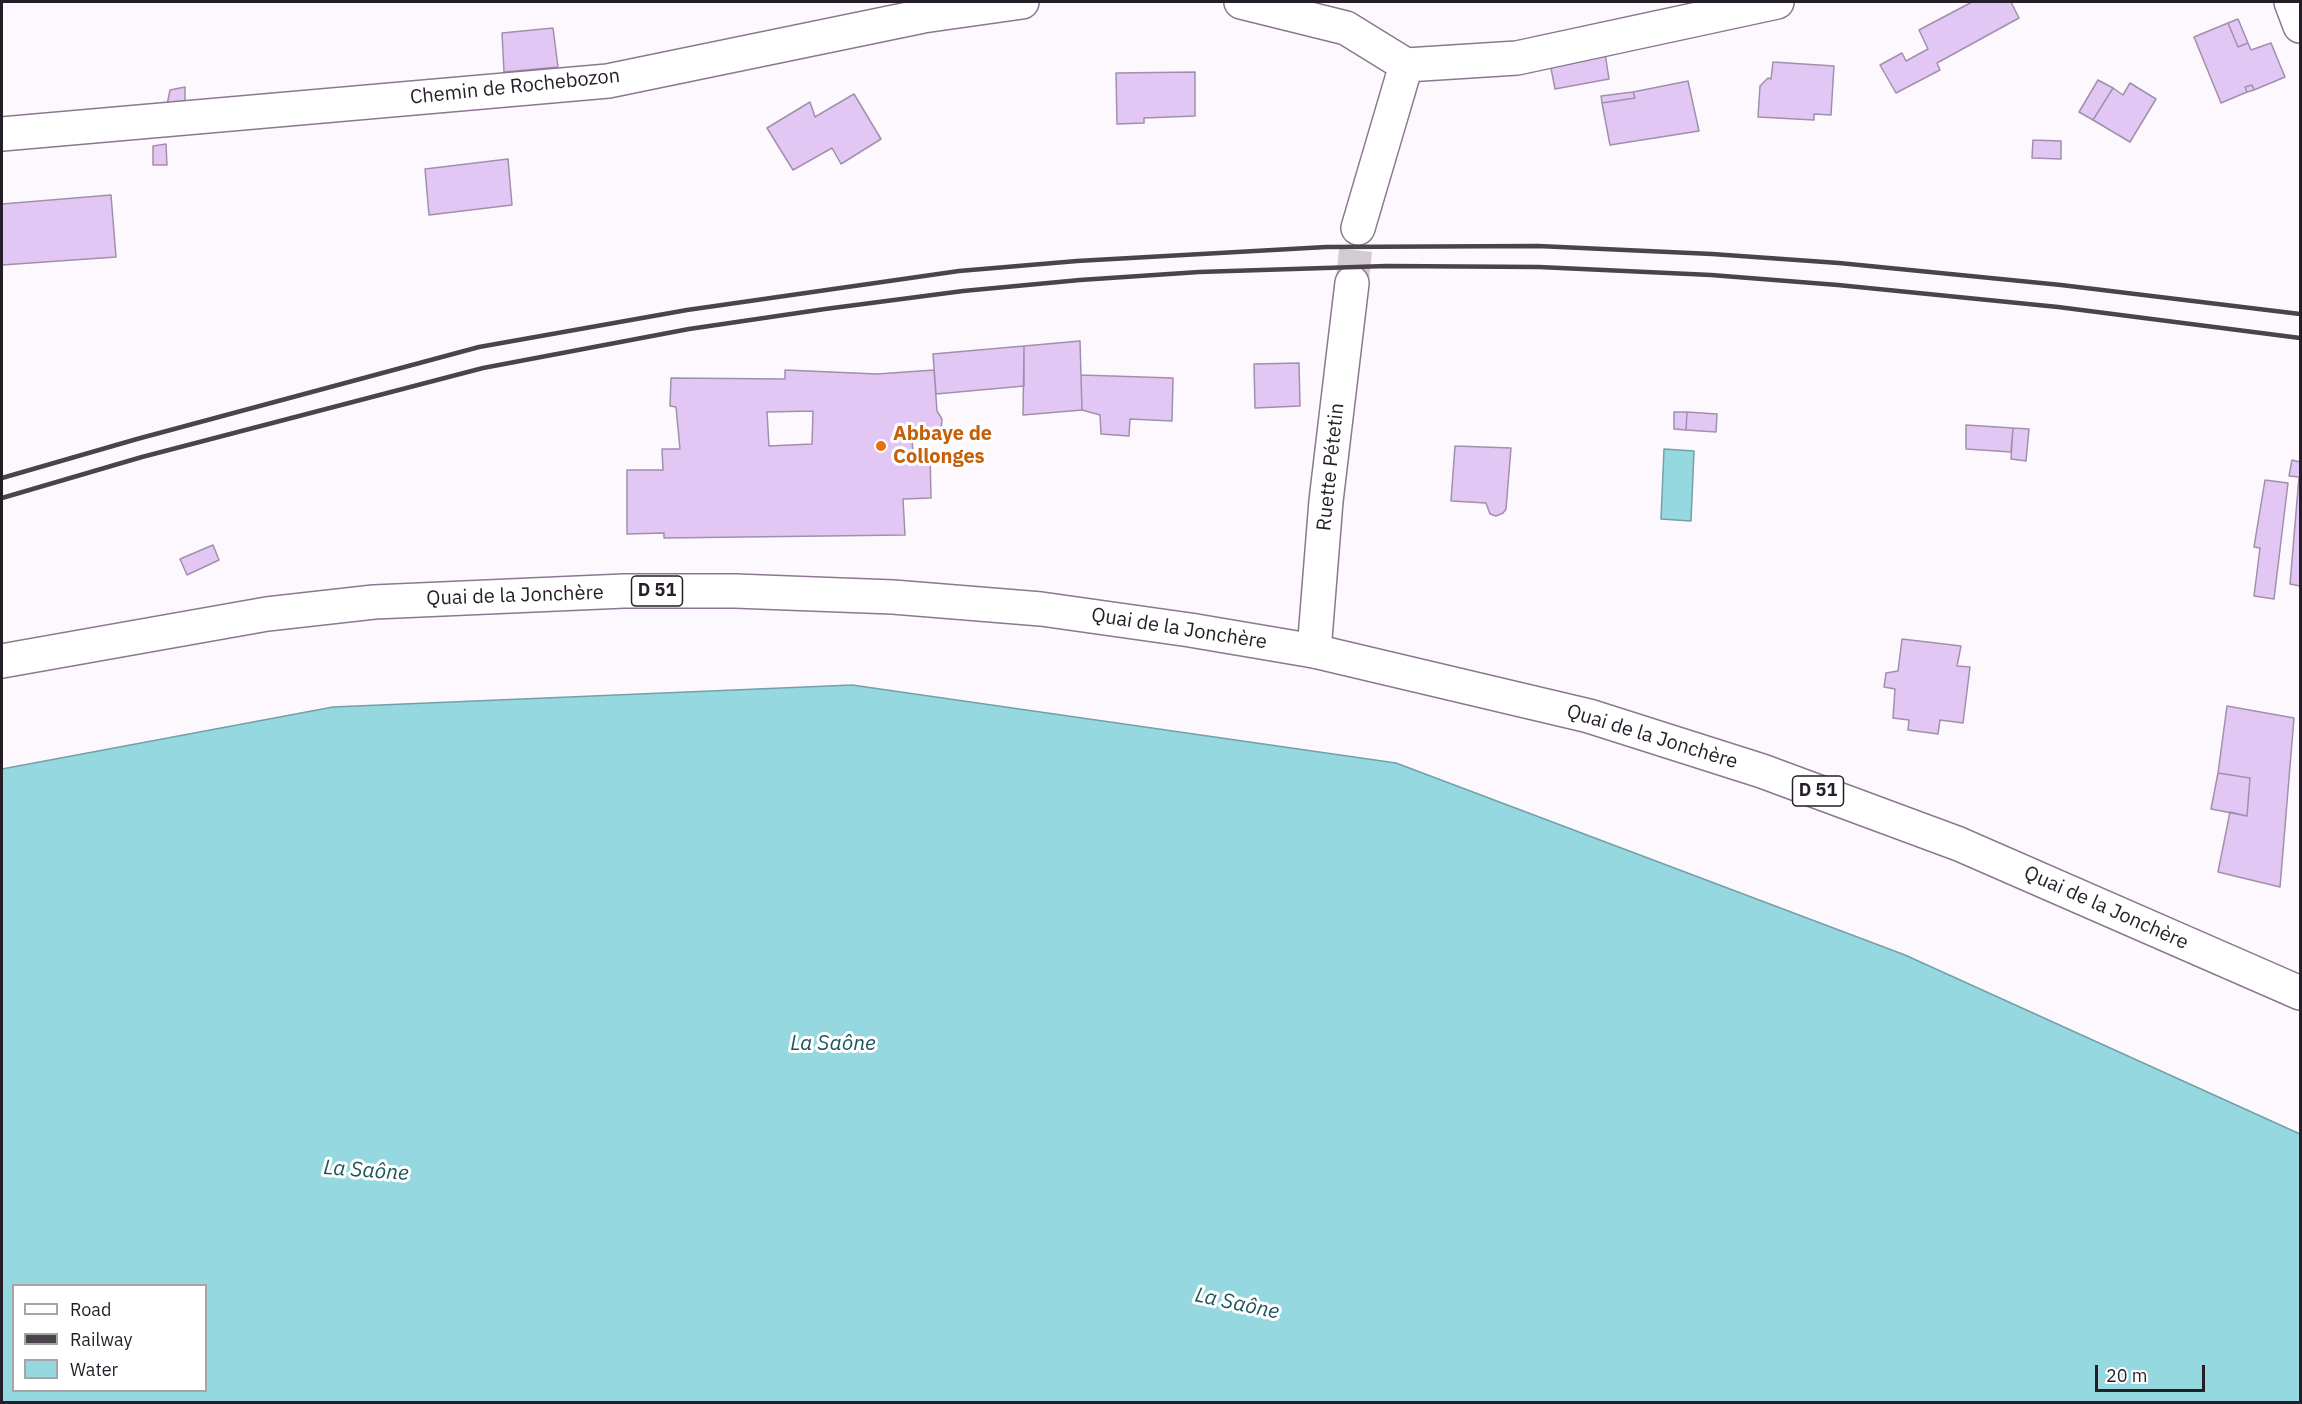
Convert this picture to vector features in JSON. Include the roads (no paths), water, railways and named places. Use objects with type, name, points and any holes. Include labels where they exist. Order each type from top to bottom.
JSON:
[{"type":"main road","name":"Chemin de Rochebozon","points":[[2,134],[608,81],[924,9],[1022,2]]},
{"type":"main road","points":[[1241,2],[1346,28],[1406,65],[1517,58],[1777,2]]},
{"type":"main road","points":[[2291,2],[2301,26]]},
{"type":"main road","points":[[1358,228],[1406,65]]},
{"type":"main road","name":"Ruette Pétetin","points":[[1314,651],[1326,501],[1352,284]]},
{"type":"main road","name":"Quai de la Jonchère","points":[[2,661],[212,622],[291,612],[374,603],[635,591],[735,591],[893,597],[1041,609],[1190,630],[1314,651],[1589,716],[1762,771],[1959,844],[2301,993]]},
{"type":"water","points":[[1664,449],[1694,451],[1691,521],[1661,519]]},
{"type":"water","name":"La Saône","points":[[852,685],[1396,763],[1905,955],[2300,1134],[2300,1402],[2,1402],[2,769],[333,707]]},
{"type":"tunnel","points":[[1352,283],[1358,228]]},
{"type":"railway","points":[[2,478],[137,439],[479,347],[687,310],[959,271],[1077,261],[1326,247],[1538,246],[1712,254],[1839,263],[2061,285],[2300,314]]},
{"type":"railway","points":[[2,498],[142,457],[483,368],[689,329],[963,291],[1080,280],[1199,272],[1387,266],[1539,267],[1711,275],[2058,307],[2300,338]]},
{"type":"place","name":"Abbaye de Collonges","points":[[881,446]]}]
